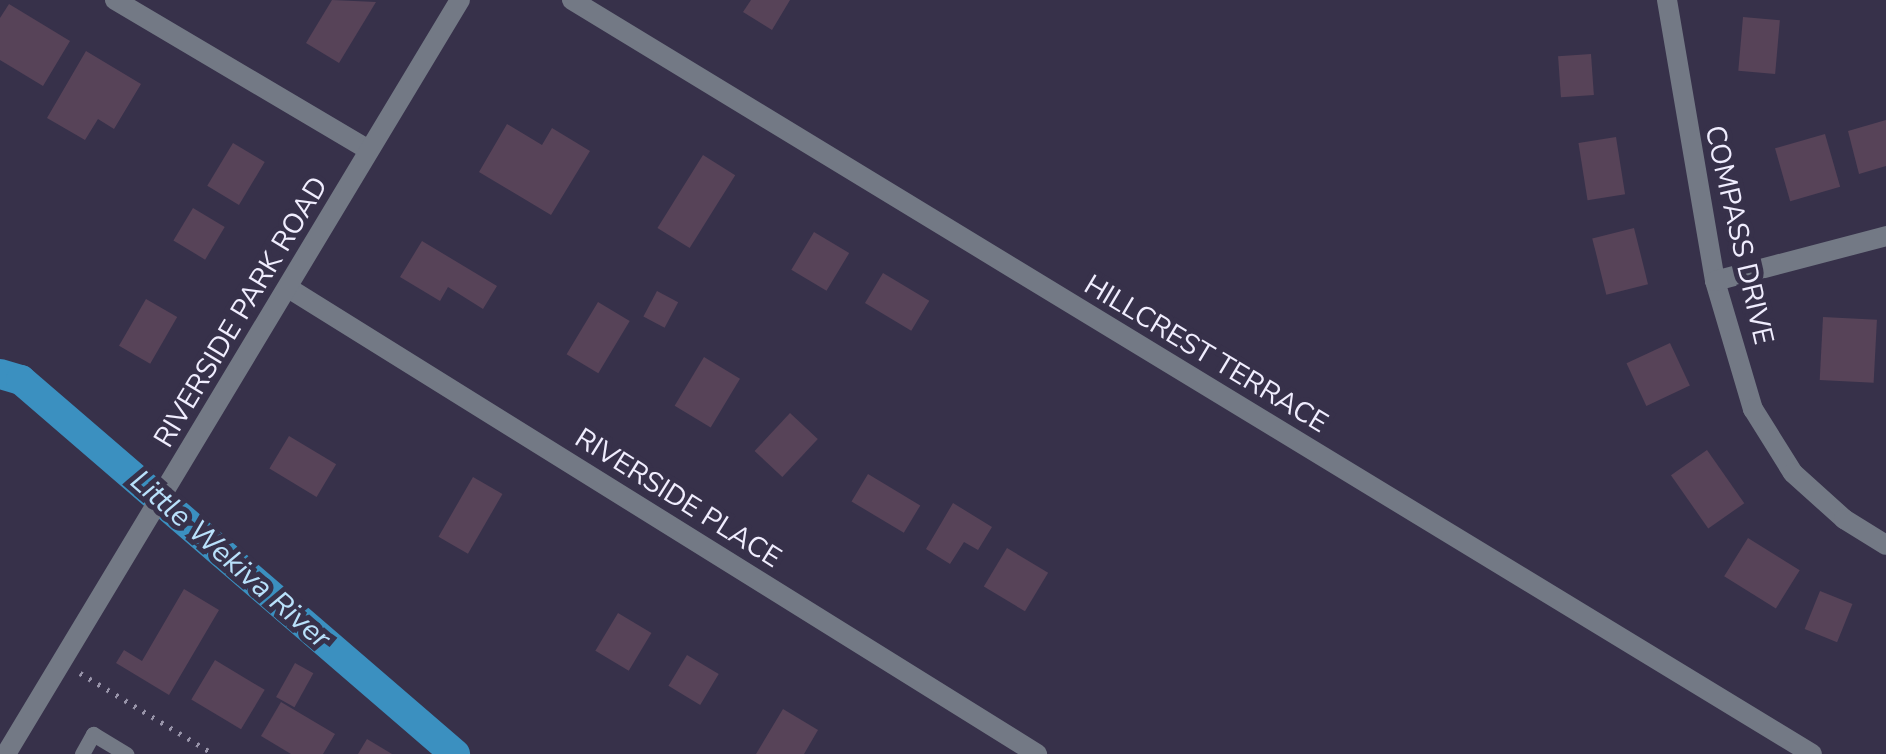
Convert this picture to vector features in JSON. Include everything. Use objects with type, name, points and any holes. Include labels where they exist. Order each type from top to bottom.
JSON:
[{"type":"street","points":[[116,0],[370,150]]},
{"type":"street","name":"RIVERSIDE PARK ROAD","points":[[6,754],[290,289],[460,0]]},
{"type":"street","name":"HILLCREST TERRACE","points":[[572,0],[1812,754]]},
{"type":"street","name":"COMPASS DRIVE","points":[[1666,0],[1715,281],[1753,409],[1793,474],[1844,519],[1886,545]]},
{"type":"street","points":[[1715,281],[1886,236]]},
{"type":"street","name":"RIVERSIDE PLACE","points":[[290,289],[1037,754]]},
{"type":"lane","points":[[82,754],[94,734],[126,754]]},
{"type":"path","points":[[61,661],[214,754]]},
{"type":"building","points":[[332,0],[376,2],[339,63],[306,43]]},
{"type":"building","points":[[751,0],[790,0],[772,30],[743,12]]},
{"type":"building","points":[[9,4],[70,41],[43,86],[0,60],[0,18]]},
{"type":"building","points":[[1743,17],[1780,20],[1775,74],[1738,71]]},
{"type":"building","points":[[86,51],[141,84],[114,129],[98,119],[85,140],[47,118]]},
{"type":"building","points":[[1591,54],[1594,95],[1561,97],[1558,56]]},
{"type":"building","points":[[1886,120],[1886,166],[1859,174],[1848,131]]},
{"type":"building","points":[[507,124],[542,145],[552,128],[590,151],[551,215],[479,172]]},
{"type":"building","points":[[1825,134],[1840,187],[1790,201],[1775,148]]},
{"type":"building","points":[[1616,137],[1625,194],[1588,200],[1578,143]]},
{"type":"building","points":[[233,143],[265,162],[239,205],[207,186]]},
{"type":"building","points":[[703,155],[735,175],[690,248],[657,228]]},
{"type":"building","points":[[193,208],[225,227],[205,260],[173,241]]},
{"type":"building","points":[[1634,228],[1648,284],[1606,295],[1592,238]]},
{"type":"building","points":[[814,232],[849,253],[826,291],[791,270]]},
{"type":"building","points":[[422,241],[497,286],[483,309],[448,287],[440,301],[400,277]]},
{"type":"building","points":[[883,273],[929,301],[911,331],[865,303]]},
{"type":"building","points":[[657,291],[678,302],[665,328],[643,317]]},
{"type":"building","points":[[146,299],[177,317],[150,364],[119,346]]},
{"type":"building","points":[[598,302],[630,321],[598,373],[567,354]]},
{"type":"building","points":[[1823,317],[1877,320],[1874,383],[1820,380]]},
{"type":"building","points":[[1670,343],[1690,386],[1646,406],[1626,363]]},
{"type":"building","points":[[704,357],[740,379],[711,427],[675,406]]},
{"type":"building","points":[[790,413],[818,439],[782,477],[755,451]]},
{"type":"building","points":[[289,436],[336,464],[317,497],[269,469]]},
{"type":"building","points":[[1707,450],[1744,503],[1708,528],[1671,475]]},
{"type":"building","points":[[868,474],[920,505],[904,533],[852,501]]},
{"type":"building","points":[[473,477],[502,494],[468,554],[439,537]]},
{"type":"building","points":[[953,503],[992,527],[978,550],[964,542],[950,564],[926,549]]},
{"type":"building","points":[[1748,538],[1800,570],[1776,608],[1724,576]]},
{"type":"building","points":[[1007,548],[1048,573],[1025,611],[984,587]]},
{"type":"building","points":[[184,589],[219,610],[169,695],[116,663],[124,650],[142,661]]},
{"type":"building","points":[[1820,591],[1852,604],[1837,642],[1805,629]]},
{"type":"building","points":[[618,613],[651,633],[629,671],[595,651]]},
{"type":"building","points":[[687,655],[719,674],[700,705],[668,686]]},
{"type":"building","points":[[215,660],[265,690],[241,729],[191,699]]},
{"type":"building","points":[[295,663],[313,673],[294,707],[276,697]]},
{"type":"building","points":[[281,702],[335,734],[323,754],[291,754],[261,736]]},
{"type":"building","points":[[783,709],[818,730],[804,754],[756,754]]},
{"type":"building","points":[[367,739],[392,754],[358,754]]},
{"type":"waterway","name":"Little Wekiva River","points":[[0,374],[21,380],[455,754]]}]
